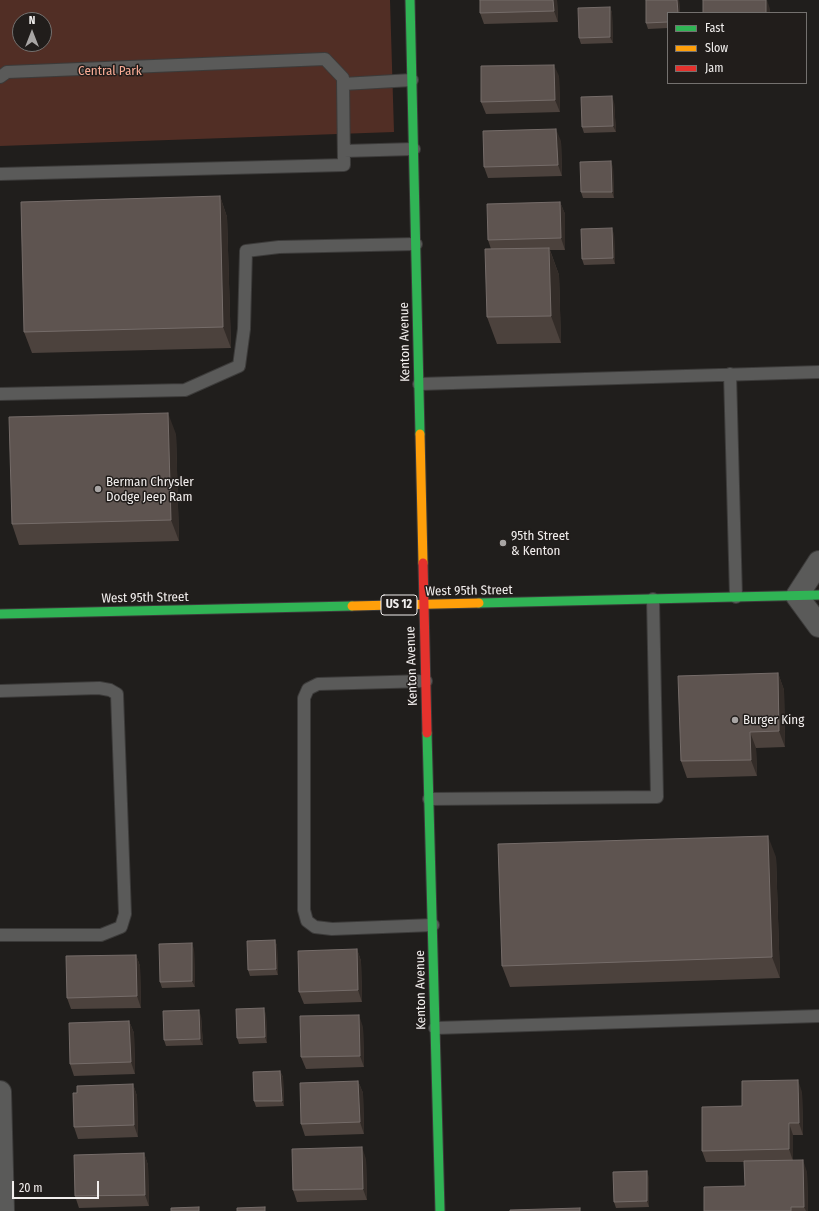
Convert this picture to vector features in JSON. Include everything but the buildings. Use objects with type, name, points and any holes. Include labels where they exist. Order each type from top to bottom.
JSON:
[{"type":"street","name":"Kenton Avenue","points":[[410,0],[440,1211]]},
{"type":"street","points":[[819,562],[797,596],[819,626]]},
{"type":"street","name":"West 95th Street","points":[[0,614],[819,595]]},
{"type":"street","points":[[0,1092],[3,1211]]},
{"type":"lane","points":[[0,77],[7,72],[325,59],[343,78],[344,151],[344,165],[0,174]]},
{"type":"lane","points":[[343,84],[412,80]]},
{"type":"lane","points":[[344,151],[414,149]]},
{"type":"lane","points":[[0,394],[184,390],[239,366],[244,329],[246,251],[279,247],[416,244]]},
{"type":"lane","points":[[419,384],[819,372]]},
{"type":"lane","points":[[730,374],[736,597]]},
{"type":"lane","points":[[429,799],[657,797],[653,599]]},
{"type":"lane","points":[[426,681],[318,684],[308,689],[304,698],[304,910],[307,921],[315,927],[332,929],[433,925]]},
{"type":"lane","points":[[0,691],[99,688],[110,690],[117,694],[125,914],[121,927],[101,935],[0,935]]},
{"type":"lane","points":[[435,1028],[819,1016]]},
{"type":"green space","name":"Central Park","points":[[0,0],[390,0],[394,132],[0,146]]},
{"type":"traffic: fast","points":[[410,0],[420,434]]},
{"type":"traffic: fast","points":[[479,603],[819,595]]},
{"type":"traffic: fast","points":[[0,614],[352,606]]},
{"type":"traffic: fast","points":[[427,733],[440,1211]]},
{"type":"traffic: slow","points":[[420,434],[423,563]]},
{"type":"traffic: slow","points":[[352,606],[479,603]]},
{"type":"traffic: jam","points":[[423,563],[427,733]]},
{"type":"place","name":"Berman Chrysler Dodge Jeep Ram","points":[[98,489]]},
{"type":"place","name":"95th Street & Kenton","points":[[503,543]]},
{"type":"place","name":"Burger King","points":[[735,720]]}]
